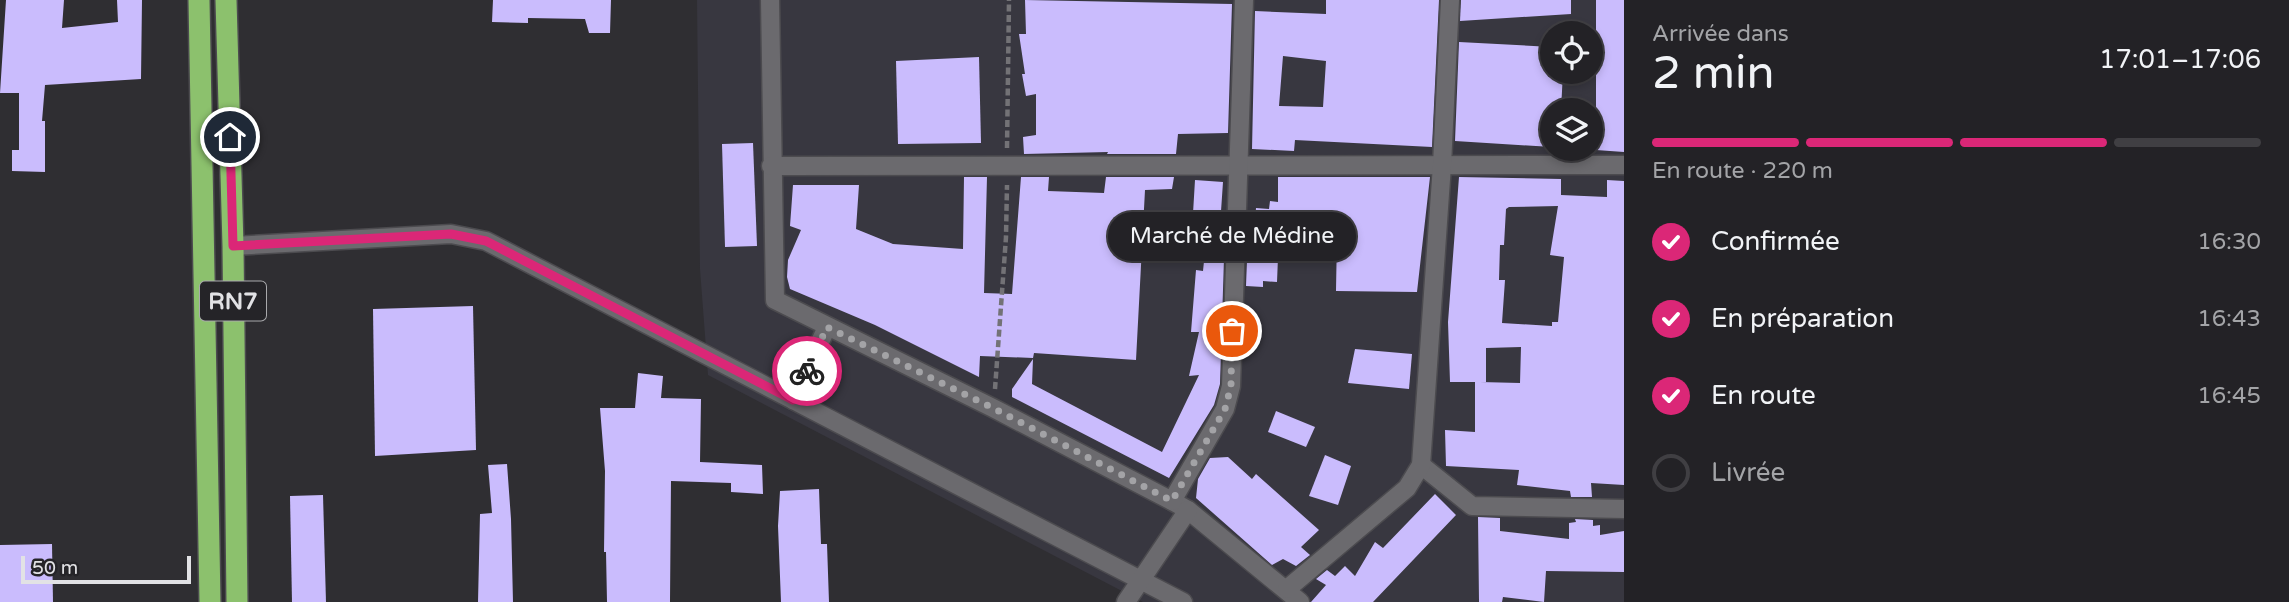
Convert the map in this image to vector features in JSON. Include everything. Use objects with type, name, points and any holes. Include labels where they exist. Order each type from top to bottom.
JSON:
[{"type":"highway","name":"RN7","points":[[199,0],[210,602]]},
{"type":"highway","name":"RN7","points":[[226,0],[233,246],[237,602]]},
{"type":"street","points":[[770,0],[775,300],[993,408],[1188,510],[1294,596],[1407,488],[1421,465],[1443,165],[1450,0]]},
{"type":"street","points":[[1172,501],[1225,409],[1231,386],[1244,0]]},
{"type":"street","points":[[771,166],[1624,165]]},
{"type":"street","points":[[233,246],[451,234],[486,241],[1183,602]]},
{"type":"street","points":[[793,400],[827,327]]},
{"type":"street","points":[[1421,465],[1472,506],[1624,509]]},
{"type":"street","points":[[1126,602],[1188,510]]},
{"type":"path","points":[[993,408],[1006,237],[1009,0]]},
{"type":"shaded area","points":[[697,0],[1624,0],[1624,602],[1143,602],[708,375],[700,269]]},
{"type":"building","points":[[6,0],[64,0],[62,28],[118,22],[117,0],[142,0],[141,79],[45,85],[42,121],[45,121],[45,172],[12,171],[12,150],[19,150],[19,93],[0,93]]},
{"type":"building","points":[[493,0],[611,0],[610,33],[589,33],[585,19],[528,18],[528,23],[492,22]]},
{"type":"building","points":[[1025,0],[1232,4],[1228,133],[1178,134],[1176,154],[1024,154],[1023,137],[1036,135],[1036,94],[1026,96],[1022,74],[1025,74],[1019,34],[1026,34]]},
{"type":"building","points":[[1326,0],[1439,0],[1432,147],[1295,140],[1294,151],[1252,149],[1255,11],[1326,14]],"holes":[[[1283,56],[1326,61],[1323,107],[1279,106]]]},
{"type":"building","points":[[1461,0],[1571,0],[1571,14],[1460,21]]},
{"type":"building","points":[[1596,0],[1624,0],[1624,152],[1603,150],[1603,98],[1596,98],[1596,84],[1603,84],[1603,21],[1596,21]]},
{"type":"building","points":[[1459,42],[1540,46],[1540,84],[1562,84],[1562,98],[1540,98],[1540,146],[1455,141]]},
{"type":"building","points":[[979,57],[981,143],[898,144],[896,61]]},
{"type":"building","points":[[753,143],[757,246],[725,247],[722,144]]},
{"type":"building","points":[[964,177],[987,177],[984,293],[1012,294],[1021,177],[1049,177],[1048,191],[1104,193],[1106,177],[1174,177],[1172,189],[1145,190],[1136,360],[1034,353],[1033,358],[980,356],[979,377],[875,325],[790,289],[787,277],[788,260],[801,230],[790,226],[793,185],[859,185],[856,229],[893,244],[963,249]]},
{"type":"building","points":[[1278,177],[1430,177],[1417,292],[1336,291],[1337,235],[1279,233],[1277,282],[1263,281],[1263,287],[1246,286],[1248,234],[1254,236],[1256,208],[1269,209],[1270,201],[1278,202]]},
{"type":"building","points":[[1459,177],[1561,179],[1561,195],[1607,197],[1607,180],[1624,181],[1624,485],[1591,483],[1592,497],[1571,497],[1570,491],[1517,485],[1519,470],[1446,466],[1445,430],[1475,432],[1475,382],[1450,382],[1448,322]],"holes":[[[1558,206],[1550,255],[1564,257],[1558,322],[1552,322],[1552,326],[1502,323],[1505,280],[1499,280],[1500,245],[1504,245],[1506,209]],[[1521,347],[1520,383],[1480,382],[1486,382],[1486,348]]]},
{"type":"building","points":[[1195,180],[1223,182],[1220,226],[1225,227],[1220,384],[1214,405],[1169,478],[1012,397],[1012,389],[1033,359],[1032,384],[1162,452],[1199,375],[1189,376],[1199,332],[1191,332],[1196,270],[1203,271],[1207,232],[1192,230]]},
{"type":"building","points":[[473,306],[476,450],[375,456],[373,309]]},
{"type":"building","points":[[1355,349],[1412,354],[1409,389],[1348,383]]},
{"type":"building","points":[[638,373],[663,376],[661,398],[701,399],[700,462],[762,465],[763,494],[731,492],[731,483],[671,481],[670,602],[607,602],[604,552],[605,471],[600,408],[635,408]]},
{"type":"building","points":[[1276,411],[1315,427],[1306,447],[1268,432]]},
{"type":"building","points":[[1325,455],[1351,466],[1338,505],[1309,496]]},
{"type":"building","points":[[1228,457],[1252,479],[1256,474],[1319,530],[1301,547],[1310,555],[1296,566],[1283,559],[1272,565],[1196,498],[1198,479],[1210,458]]},
{"type":"building","points":[[507,464],[513,602],[478,602],[480,514],[492,513],[488,465]]},
{"type":"building","points":[[819,489],[821,544],[827,544],[829,602],[781,602],[778,526],[780,491]]},
{"type":"building","points":[[1435,494],[1456,515],[1373,602],[1311,602],[1326,585],[1316,579],[1327,570],[1335,576],[1345,566],[1355,576],[1375,542],[1383,548]]},
{"type":"building","points":[[323,495],[326,602],[292,602],[290,496]]},
{"type":"building","points":[[1478,517],[1500,518],[1500,531],[1569,539],[1569,523],[1576,522],[1575,519],[1593,520],[1593,526],[1600,525],[1600,535],[1624,531],[1624,572],[1546,571],[1544,602],[1503,597],[1502,602],[1479,602]]},
{"type":"building","points":[[52,544],[53,602],[0,602],[0,545]]},
{"type":"way so far","points":[[807,371],[827,327],[993,408],[1172,501],[1225,409],[1231,386],[1232,331]]},
{"type":"place","name":"Marché de Médine","points":[[1232,331]]},
{"type":"route","points":[[230,137],[233,246],[451,234],[486,241],[793,400],[807,371]]}]
